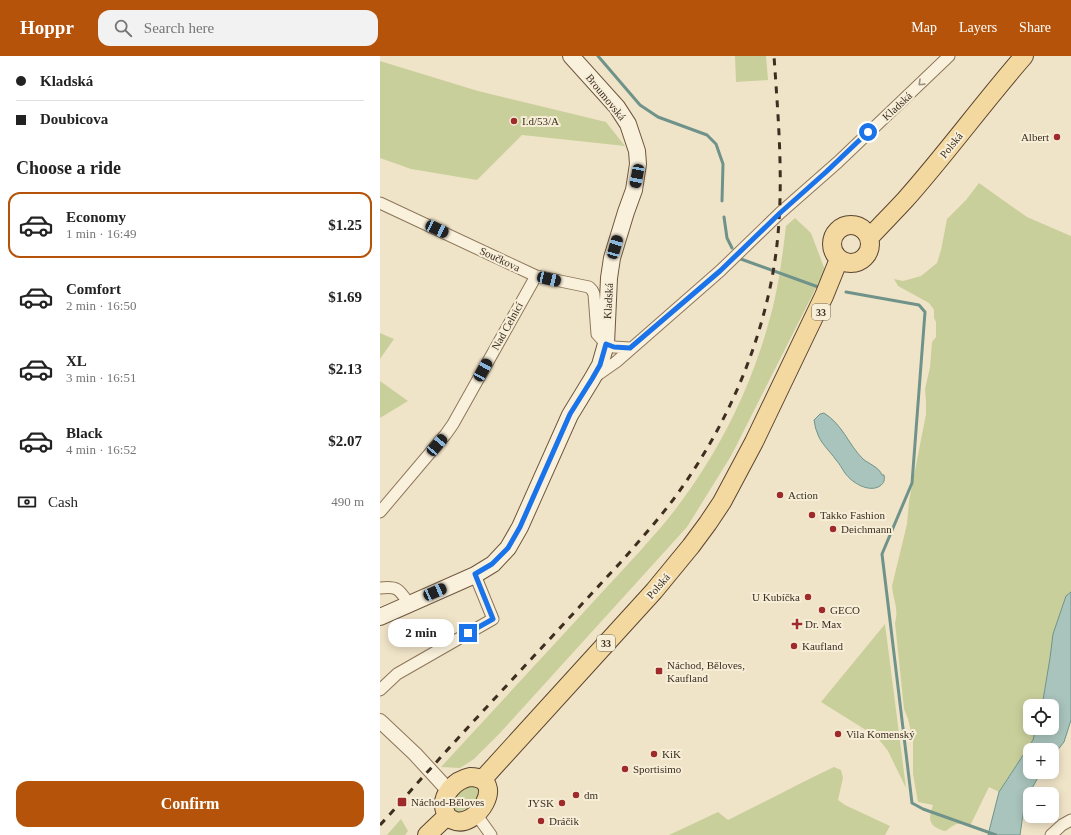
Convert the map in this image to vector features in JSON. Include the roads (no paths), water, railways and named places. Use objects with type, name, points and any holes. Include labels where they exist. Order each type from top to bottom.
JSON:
[{"type":"main road","name":"Broumovská","points":[[571,56],[617,107],[628,124],[637,151],[638,164],[634,190],[612,258]]},
{"type":"main road","name":"Polská","points":[[866,234],[905,201],[953,143],[995,89],[1018,56]]},
{"type":"main road","name":"Polská","points":[[995,89],[1024,56]]},
{"type":"main road","points":[[855,225],[866,234],[870,243],[869,249],[867,254],[860,260],[846,261],[836,256],[832,247],[832,242],[835,233],[842,227],[855,225]]},
{"type":"main road","name":"Kladská","points":[[380,617],[475,574],[492,564],[508,548],[520,527],[570,414],[600,365],[606,344],[609,278],[612,258]]},
{"type":"main road","name":"Polská","points":[[482,780],[654,590],[708,523],[722,502],[754,442],[792,363],[837,286],[846,261]]},
{"type":"main road","points":[[470,777],[476,777],[482,780],[487,786],[488,793],[482,809],[466,820],[458,822],[447,816],[444,806],[446,796],[456,783],[464,778],[470,777]]},
{"type":"main road","points":[[427,835],[447,816]]},
{"type":"street","name":"Kladská","points":[[592,379],[616,362],[630,348],[720,271],[780,213],[838,162],[949,56]]},
{"type":"street","name":"Součkova","points":[[380,203],[536,276],[589,287],[594,294],[597,334],[606,344]]},
{"type":"street","name":"Nad Celnicí","points":[[380,512],[453,424],[536,276]]},
{"type":"street","points":[[606,344],[614,347],[630,348]]},
{"type":"street","points":[[380,690],[397,674],[493,619],[475,574]]},
{"type":"street","points":[[380,588],[390,587],[398,589],[409,604]]},
{"type":"street","points":[[380,721],[415,754],[449,791]]},
{"type":"street","points":[[476,814],[491,835]]},
{"type":"street","points":[[1051,835],[1062,825],[1071,820]]},
{"type":"water","points":[[824,413],[836,423],[863,459],[881,472],[882,475],[884,475],[884,481],[880,486],[876,488],[866,488],[848,477],[818,436],[814,420],[820,414]]},
{"type":"water","points":[[1071,592],[1071,720],[1064,742],[1059,748],[1059,743],[1031,743],[1034,735],[1059,735],[1059,699],[1043,699],[1053,634],[1066,596]]},
{"type":"water","points":[[1023,755],[1023,779],[1037,779],[1033,787],[1023,787],[1023,814],[1020,835],[988,835],[999,792]]},
{"type":"waterway","points":[[598,56],[640,105],[658,117],[707,135],[716,144],[723,164],[722,201]]},
{"type":"waterway","points":[[724,217],[727,238],[732,248]]},
{"type":"waterway","points":[[738,258],[821,288]]},
{"type":"waterway","points":[[846,292],[919,305],[925,312],[912,483],[882,554],[912,803],[923,809],[996,835]]},
{"type":"railway","points":[[380,825],[650,529],[695,469],[724,417],[737,391],[757,336],[766,307],[776,250],[779,222],[780,167],[774,56]]},
{"type":"place","name":"I.d/53/A","points":[[514,121]]},
{"type":"place","name":"Albert","points":[[1057,137]]},
{"type":"place","name":"Action","points":[[780,495]]},
{"type":"place","name":"Takko Fashion","points":[[812,515]]},
{"type":"place","name":"Deichmann","points":[[833,529]]},
{"type":"place","name":"U Kubíčka","points":[[808,597]]},
{"type":"place","name":"GECO","points":[[822,610]]},
{"type":"place","name":"Dr. Max","points":[[797,624]]},
{"type":"place","name":"Kaufland","points":[[794,646]]},
{"type":"place","name":"Náchod, Běloves, Kaufland","points":[[659,671]]},
{"type":"place","name":"Vila Komenský","points":[[838,734]]},
{"type":"place","name":"KiK","points":[[654,754]]},
{"type":"place","name":"Sportisimo","points":[[625,769]]},
{"type":"place","name":"dm","points":[[576,795]]},
{"type":"place","name":"Náchod-Běloves","points":[[402,802]]},
{"type":"place","name":"JYSK","points":[[562,803]]},
{"type":"place","name":"Dráčik","points":[[541,821]]}]
